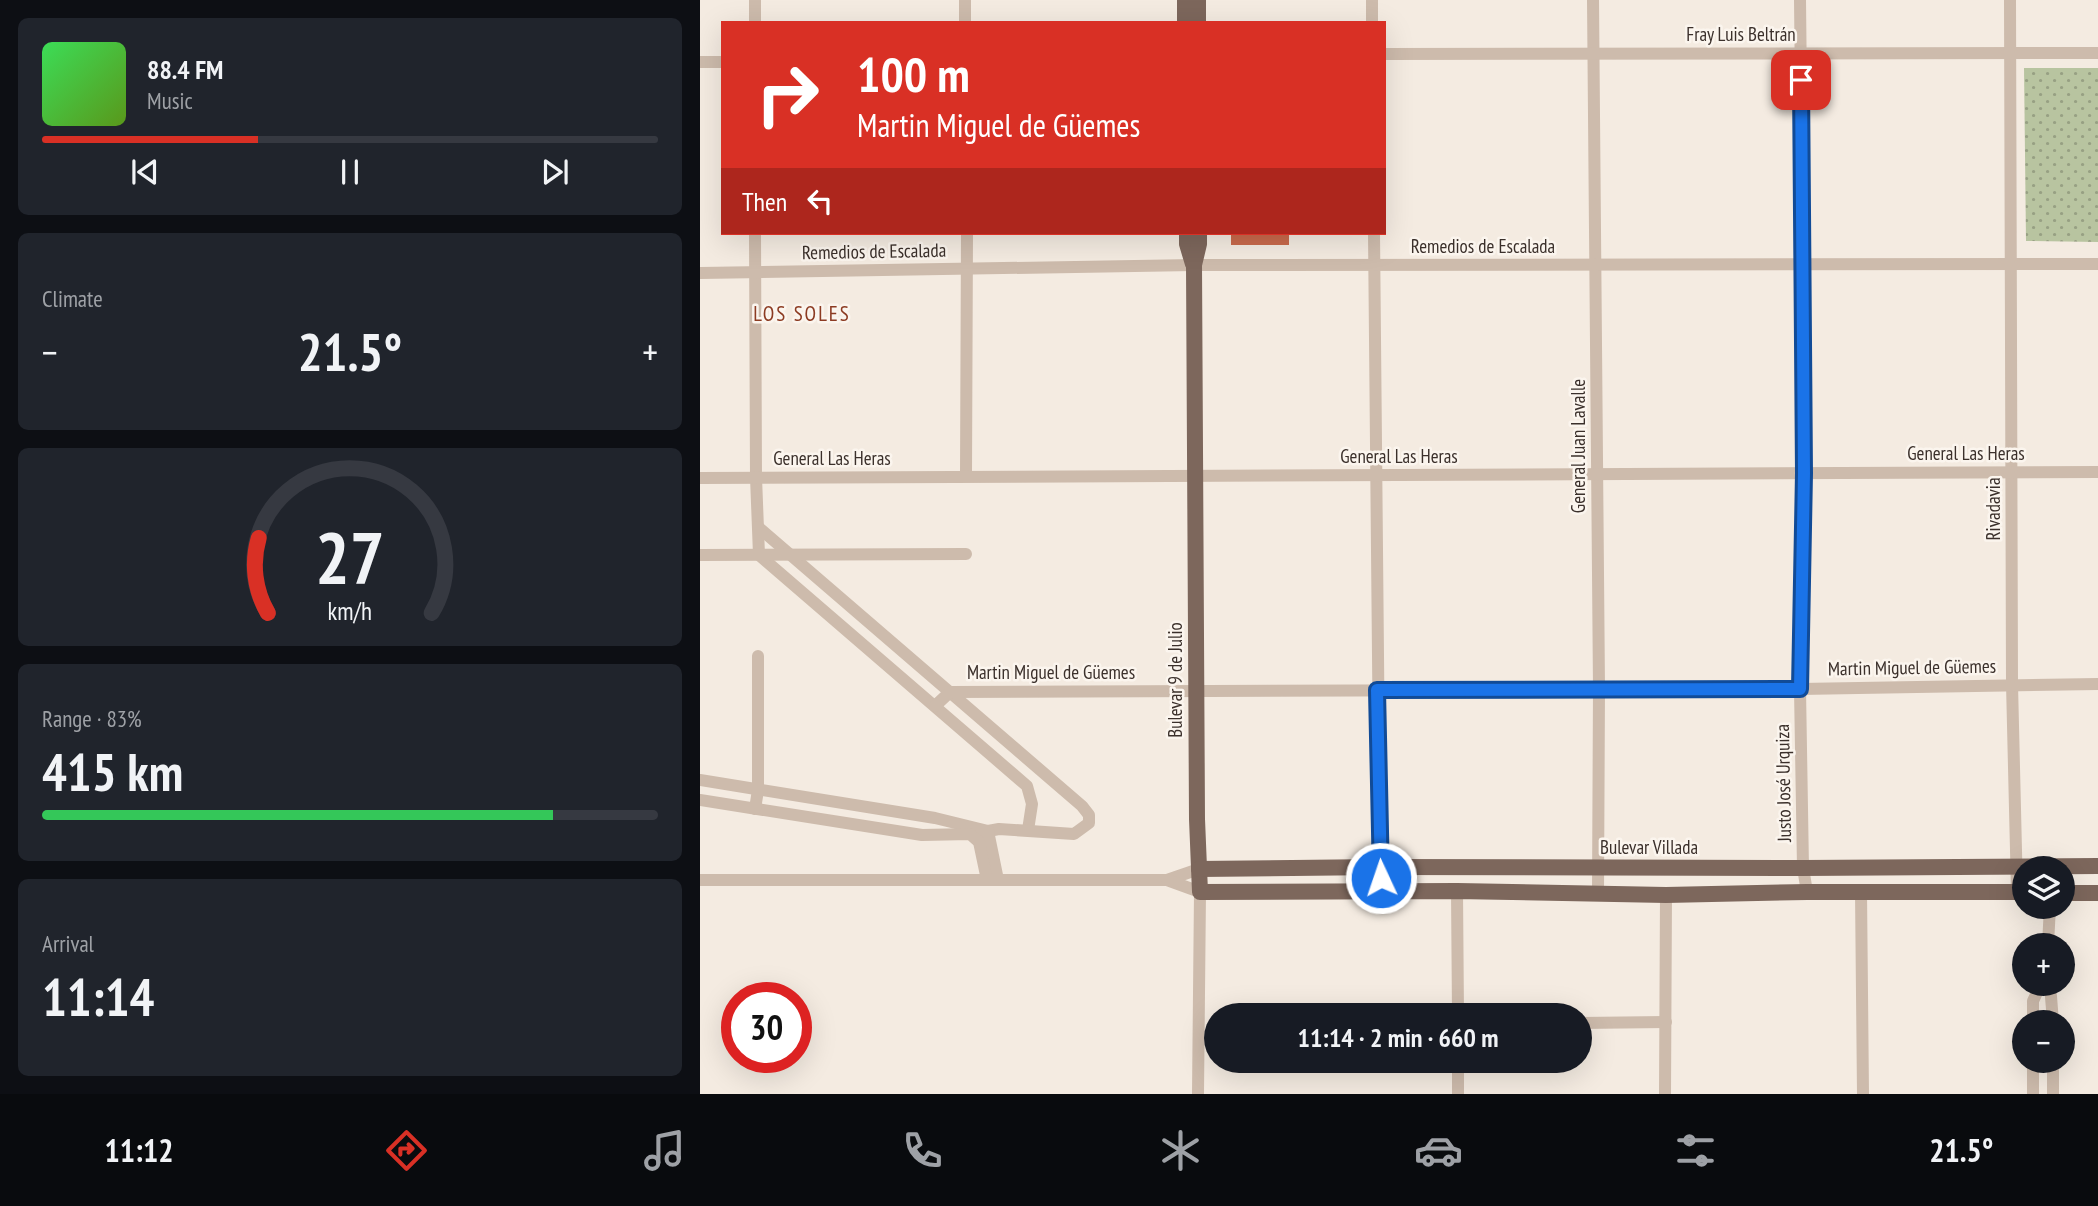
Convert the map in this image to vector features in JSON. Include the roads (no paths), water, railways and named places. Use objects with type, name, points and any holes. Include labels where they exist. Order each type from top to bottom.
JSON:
[{"type":"main road","points":[[1185,0],[1185,21]]},
{"type":"main road","points":[[1198,0],[1198,21]]},
{"type":"main road","name":"Bulevar 9 de Julio","points":[[1187,235],[1194,265]]},
{"type":"main road","name":"Bulevar 9 de Julio","points":[[1199,235],[1194,265],[1194,476],[1200,892]]},
{"type":"main road","name":"Bulevar Villada","points":[[1199,869],[2012,866]]},
{"type":"main road","name":"Bulevar Villada","points":[[2075,866],[2098,866]]},
{"type":"main road","points":[[1200,892],[1457,891],[1666,895],[2012,892]]},
{"type":"main road","points":[[2075,893],[2098,893]]},
{"type":"street","points":[[755,0],[755,21]]},
{"type":"street","points":[[965,0],[965,21]]},
{"type":"street","points":[[1372,0],[1372,21]]},
{"type":"street","name":"General Juan Lavalle","points":[[1593,0],[1597,265],[1598,892]]},
{"type":"street","name":"Justo José Urquiza","points":[[1800,0],[1804,473],[1800,689],[1803,868],[1807,892]]},
{"type":"street","name":"Rivadavia","points":[[2010,0],[2012,684],[2016,856]]},
{"type":"street","name":"Fray Luis Beltrán","points":[[1386,54],[2098,53]]},
{"type":"street","points":[[700,62],[721,62]]},
{"type":"street","points":[[755,235],[759,555],[1027,786],[1032,804],[1028,830]]},
{"type":"street","points":[[966,477],[967,235]]},
{"type":"street","points":[[1374,235],[1377,690],[1380,867],[1383,891]]},
{"type":"street","name":"Remedios de Escalada","points":[[700,273],[1194,265],[2098,264]]},
{"type":"street","name":"General Las Heras","points":[[700,478],[2098,472]]},
{"type":"street","points":[[700,780],[935,818],[988,831],[1028,830],[1074,834],[1088,823],[1089,815],[1082,806],[758,527]]},
{"type":"street","points":[[700,555],[966,554]]},
{"type":"street","points":[[755,809],[758,790],[758,656]]},
{"type":"street","name":"Martin Miguel de Güemes","points":[[934,706],[950,692],[1800,689],[2098,684]]},
{"type":"street","points":[[700,800],[922,835],[970,834],[979,842],[993,880]]},
{"type":"street","points":[[979,842],[988,831]]},
{"type":"street","points":[[988,831],[993,880]]},
{"type":"street","points":[[700,880],[1167,880],[1199,869]]},
{"type":"street","points":[[1167,880],[1200,892]]},
{"type":"street","points":[[1457,891],[1458,1003]]},
{"type":"street","name":"Bulevar 9 de Julio","points":[[1198,1094],[1200,892]]},
{"type":"street","points":[[1861,892],[1863,1094]]},
{"type":"street","points":[[1665,1094],[1666,895]]},
{"type":"street","points":[[1592,1023],[1666,1022]]},
{"type":"street","points":[[1458,1073],[1458,1094]]},
{"type":"street","points":[[2033,1073],[2034,1094]]},
{"type":"street","points":[[2053,1073],[2053,1094]]},
{"type":"district","name":"LOS SOLES","points":[[802,314]]}]
